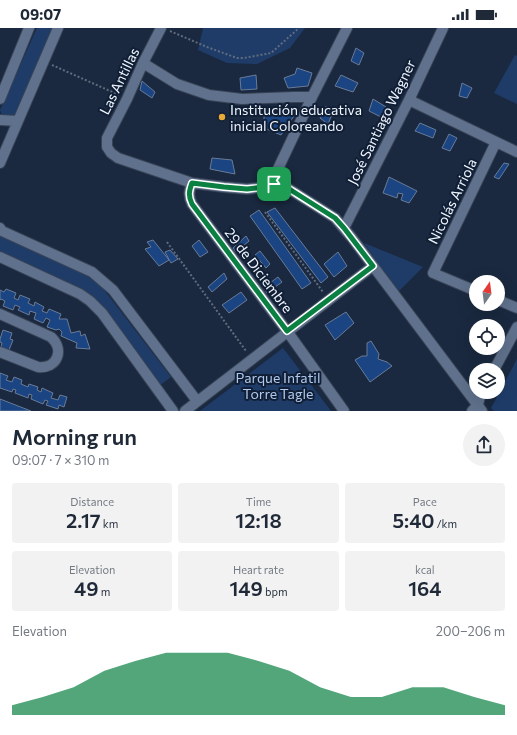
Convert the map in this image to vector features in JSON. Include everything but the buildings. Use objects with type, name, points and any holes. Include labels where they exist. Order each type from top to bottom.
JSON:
[{"type":"street","points":[[0,99],[29,28]]},
{"type":"street","points":[[0,163],[58,28]]},
{"type":"street","name":"Las Antillas","points":[[162,28],[143,63],[107,138],[107,147],[111,153],[118,158],[192,183]]},
{"type":"street","points":[[274,184],[276,173],[347,28]]},
{"type":"street","name":"José Santiago Wagner","points":[[344,228],[409,100],[443,28]]},
{"type":"street","points":[[143,63],[177,84],[209,95],[242,99],[294,96],[312,98]]},
{"type":"street","points":[[409,100],[517,152]]},
{"type":"street","points":[[0,120],[18,121]]},
{"type":"street","name":"Nicolás Arriola","points":[[469,288],[433,273],[496,142]]},
{"type":"street","points":[[192,183],[247,189],[274,184],[286,187],[335,218],[373,266],[477,409]]},
{"type":"street","name":"29 de Diciembre","points":[[192,183],[189,190],[189,198],[192,204],[287,331],[344,411]]},
{"type":"street","points":[[0,228],[2,231],[92,272],[104,281],[197,401]]},
{"type":"street","points":[[0,257],[80,294],[90,301],[102,313],[173,411]]},
{"type":"street","points":[[185,411],[373,266]]},
{"type":"street","points":[[505,303],[517,308]]},
{"type":"street","points":[[0,314],[51,337],[57,344],[58,354],[54,362],[47,367],[38,367],[0,352]]},
{"type":"street","points":[[498,363],[517,327]]},
{"type":"street","points":[[477,409],[480,399]]},
{"type":"path","points":[[162,28],[237,58],[244,58],[271,54],[299,28]]},
{"type":"path","points":[[44,62],[127,99]]},
{"type":"path","points":[[265,212],[329,299]]},
{"type":"path","points":[[167,242],[252,359]]},
{"type":"green space","points":[[37,28],[54,28],[16,114],[11,116],[2,115],[0,110]]},
{"type":"green space","points":[[203,28],[305,28],[290,48],[257,64],[227,63],[198,50]]},
{"type":"green space","points":[[515,55],[517,56],[517,104],[494,93]]},
{"type":"green space","points":[[0,235],[82,272],[102,287],[171,377],[159,386],[85,292],[0,252]]},
{"type":"green space","points":[[364,243],[423,267],[398,292]]},
{"type":"green space","name":"Parque Infatil Torre Tagle","points":[[283,348],[331,411],[200,411]]},
{"type":"green space","points":[[517,359],[517,411],[494,411],[491,408],[496,399],[505,399],[505,382]]},
{"type":"place","name":"Institución educativa inicial Coloreando","points":[[222,117]]},
{"type":"route","points":[[192,183],[247,189],[274,184],[286,187],[335,218],[373,266],[287,331],[189,198],[189,190],[192,183]]}]
